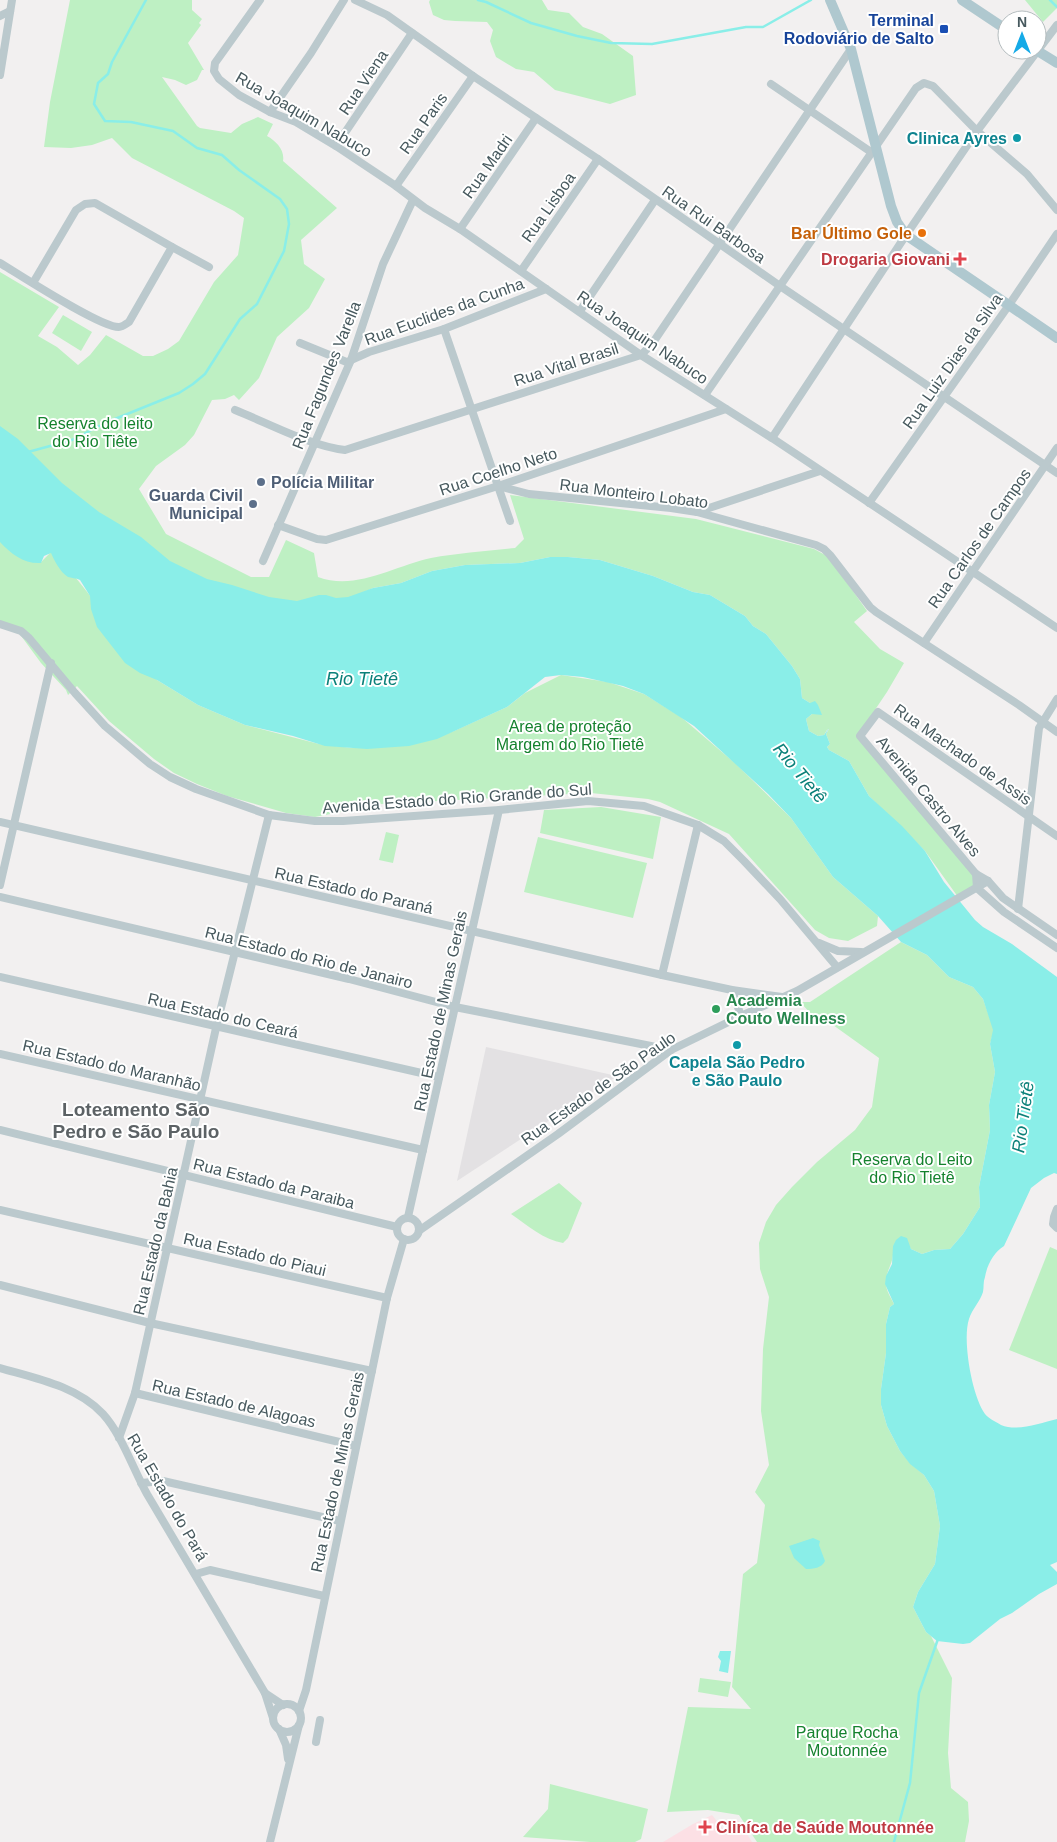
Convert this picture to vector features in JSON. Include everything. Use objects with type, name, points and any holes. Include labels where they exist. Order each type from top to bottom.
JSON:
[{"type":"main road","points":[[962,0],[997,23]]},
{"type":"main road","points":[[831,1],[850,49],[874,148],[897,222],[906,235],[1057,338]]},
{"type":"street","points":[[0,75],[12,0]]},
{"type":"street","name":"Rua Joaquim Nabuco","points":[[260,0],[215,63],[214,70],[219,79],[239,96],[270,112],[296,122],[336,146],[641,354],[772,438],[1057,628]]},
{"type":"street","points":[[270,112],[311,53],[344,0]]},
{"type":"street","name":"Rua Rui Barbosa","points":[[355,0],[388,15],[473,76],[598,159],[720,245],[1057,473]]},
{"type":"street","points":[[0,16],[10,11]]},
{"type":"street","points":[[1047,38],[1057,25]]},
{"type":"street","name":"Rua Viena","points":[[336,146],[412,33]]},
{"type":"street","name":"Rua Vital Brasil","points":[[235,410],[314,443],[346,450],[471,410],[550,382],[641,354],[652,344],[720,245],[850,49]]},
{"type":"street","points":[[772,438],[977,131],[1030,60]]},
{"type":"street","name":"Rua Paris","points":[[396,186],[473,76]]},
{"type":"street","points":[[705,395],[916,88],[924,83],[933,86],[977,131],[1027,174],[1057,210]]},
{"type":"street","points":[[771,84],[874,148]]},
{"type":"street","name":"Rua Madri","points":[[460,229],[536,118]]},
{"type":"street","name":"Rua Lisboa","points":[[521,271],[598,159]]},
{"type":"street","name":"Rua Fagundes Varella","points":[[263,561],[350,361],[383,264],[413,200]]},
{"type":"street","points":[[580,311],[656,200]]},
{"type":"street","points":[[33,283],[76,210],[85,204],[95,203],[209,267]]},
{"type":"street","name":"Rua Luiz Dias da Silva","points":[[869,504],[1057,234]]},
{"type":"street","points":[[0,263],[104,324],[120,327],[129,322],[172,247]]},
{"type":"street","name":"Rua Euclides da Cunha","points":[[350,361],[369,352],[444,329],[546,289]]},
{"type":"street","points":[[444,329],[510,522]]},
{"type":"street","points":[[300,343],[350,361]]},
{"type":"street","name":"Rua Coelho Neto","points":[[278,525],[317,539],[326,540],[498,486],[726,409]]},
{"type":"street","name":"Rua Carlos de Campos","points":[[924,643],[1057,448]]},
{"type":"street","points":[[697,512],[820,471]]},
{"type":"street","name":"Rua Monteiro Lobato","points":[[498,486],[530,494],[697,512],[816,545],[824,549],[870,607],[1057,732]]},
{"type":"street","name":"Avenida Estado do Rio Grande do Sul","points":[[0,624],[25,634],[105,726],[150,764],[170,777],[196,789],[268,815],[315,821],[500,810],[588,801],[644,806],[698,825],[724,841],[789,910],[813,940],[839,965]]},
{"type":"street","points":[[0,885],[51,663]]},
{"type":"street","points":[[1018,909],[1039,728],[1057,699]]},
{"type":"street","name":"Avenida Castro Alves","points":[[878,712],[860,736],[976,874],[988,881],[1004,898],[1018,909],[1057,935]]},
{"type":"street","name":"Rua Machado de Assis","points":[[878,712],[1057,836]]},
{"type":"street","name":"Rua Estado de Minas Gerais","points":[[408,1217],[471,931],[500,810]]},
{"type":"street","name":"Rua Estado da Bahia","points":[[119,1438],[135,1393],[216,1028],[268,815]]},
{"type":"street","name":"Rua Estado do Paraná","points":[[0,822],[662,975],[732,990],[782,997]]},
{"type":"street","points":[[662,975],[698,825]]},
{"type":"street","name":"Avenida Castro Alves","points":[[976,874],[977,888]]},
{"type":"street","name":"Rua Estado de São Paulo","points":[[420,1230],[558,1134],[671,1050],[796,991],[880,941],[988,881]]},
{"type":"street","points":[[977,888],[1004,912],[1057,948]]},
{"type":"street","name":"Rua Estado do Rio de Janairo","points":[[0,897],[455,1007],[671,1050]]},
{"type":"street","name":"Avenida Estado do Rio Grande do Sul","points":[[813,940],[838,951],[862,952]]},
{"type":"street","points":[[838,951],[839,965]]},
{"type":"street","name":"Rua Estado do Ceará","points":[[0,977],[216,1028],[439,1077]]},
{"type":"street","points":[[732,990],[741,1016]]},
{"type":"street","name":"Rua Estado do Maranhão","points":[[0,1054],[423,1150]]},
{"type":"street","name":"Rua Estado da Paraiba","points":[[0,1130],[397,1227]]},
{"type":"street","name":"Rua Estado do Piaui","points":[[0,1210],[387,1298]]},
{"type":"street","points":[[1057,1210],[1053,1224],[1057,1228]]},
{"type":"street","points":[[408,1217],[415,1220],[420,1226],[420,1230],[413,1239],[404,1239],[398,1234],[397,1227],[400,1220],[408,1217]]},
{"type":"street","name":"Rua Estado de Minas Gerais","points":[[270,1842],[288,1763],[301,1720],[299,1711],[306,1690],[387,1298],[404,1239]]},
{"type":"street","points":[[0,1285],[150,1323],[372,1371]]},
{"type":"street","name":"Rua Estado do Pará","points":[[0,1368],[53,1384],[76,1394],[103,1414],[119,1438],[141,1483],[265,1693]]},
{"type":"street","name":"Rua Estado de Alagoas","points":[[135,1393],[356,1446]]},
{"type":"street","points":[[141,1483],[163,1481],[340,1521]]},
{"type":"street","points":[[196,1574],[210,1570],[324,1596]]},
{"type":"street","points":[[265,1693],[283,1705],[292,1705],[299,1711]]},
{"type":"street","points":[[265,1693],[273,1718]]},
{"type":"street","points":[[273,1718],[276,1710],[283,1705]]},
{"type":"street","name":"Rua Estado de Minas Gerais","points":[[273,1718],[286,1745],[288,1763]]},
{"type":"street","points":[[316,1742],[320,1720]]},
{"type":"street","points":[[279,1729],[287,1732],[292,1731],[299,1725]]},
{"type":"shaded area","points":[[486,1047],[617,1076],[457,1181]]},
{"type":"shaded area","name":"Cliníca de Saúde Moutonnée","points":[[712,1815],[723,1829],[738,1820],[752,1842],[663,1842],[693,1824]]},
{"type":"green space","name":"Reserva do leito do Rio Tiête","points":[[70,0],[192,0],[192,10],[202,19],[199,23],[201,25],[188,43],[204,70],[202,70],[197,80],[186,85],[162,77],[200,128],[231,133],[242,124],[258,117],[273,124],[267,136],[279,146],[283,153],[283,161],[337,208],[301,240],[304,264],[325,279],[309,308],[277,337],[259,378],[239,400],[234,395],[225,399],[212,400],[194,435],[185,445],[156,466],[139,489],[166,534],[251,577],[269,577],[286,540],[314,553],[318,577],[332,581],[346,581],[375,576],[431,558],[515,548],[524,539],[510,495],[696,519],[814,549],[829,557],[867,611],[854,622],[880,649],[904,663],[858,735],[986,881],[958,897],[925,851],[869,796],[849,761],[829,750],[827,747],[830,744],[826,734],[829,729],[824,735],[818,736],[809,731],[806,719],[812,714],[810,703],[802,698],[800,679],[766,634],[753,626],[745,616],[710,595],[693,592],[653,576],[600,560],[550,557],[520,563],[465,565],[432,571],[401,583],[373,588],[360,594],[359,607],[214,597],[0,440],[0,272],[59,307],[38,336],[57,347],[78,365],[90,355],[106,335],[143,356],[153,356],[179,341],[214,282],[238,255],[244,218],[132,158],[112,138],[92,145],[71,148],[44,147],[50,102]]},
{"type":"green space","points":[[430,0],[542,0],[548,10],[569,13],[583,27],[602,34],[633,56],[636,95],[610,104],[555,90],[534,72],[516,69],[496,57],[490,41],[493,30],[487,22],[444,20],[433,15]]},
{"type":"green space","points":[[1025,0],[1057,0],[1057,8],[1047,18],[1047,10],[1033,10]]},
{"type":"green space","points":[[63,315],[92,332],[81,351],[52,333]]},
{"type":"green space","name":"Area de proteção Margem do Rio Tietê","points":[[0,538],[40,563],[51,552],[76,578],[157,680],[198,705],[245,725],[319,744],[352,748],[419,743],[454,731],[507,707],[525,693],[561,675],[608,682],[644,694],[681,717],[736,764],[791,818],[833,877],[878,916],[877,926],[848,941],[829,938],[815,930],[729,834],[660,802],[648,799],[591,793],[381,804],[315,817],[286,813],[227,796],[197,784],[174,773],[154,759],[109,721],[77,686],[68,695],[66,690],[41,663],[19,633],[0,621]]},
{"type":"green space","points":[[601,807],[661,817],[653,859],[540,833],[544,810]]},
{"type":"green space","points":[[386,832],[399,835],[393,863],[379,860]]},
{"type":"green space","points":[[538,837],[647,863],[633,918],[524,892]]},
{"type":"green space","points":[[901,942],[927,955],[949,977],[973,987],[983,999],[994,1030],[990,1044],[995,1072],[989,1105],[990,1130],[979,1187],[980,1207],[963,1234],[950,1249],[934,1250],[922,1254],[911,1249],[907,1242],[893,1246],[893,1257],[886,1277],[886,1285],[894,1304],[890,1307],[886,1324],[886,1353],[881,1389],[881,1405],[887,1426],[900,1451],[924,1475],[934,1491],[940,1526],[935,1564],[918,1592],[913,1607],[926,1632],[931,1636],[952,1678],[948,1753],[951,1788],[968,1802],[969,1821],[965,1842],[757,1842],[739,1815],[708,1810],[667,1812],[688,1707],[751,1709],[732,1687],[743,1574],[757,1563],[765,1505],[755,1492],[769,1465],[761,1411],[763,1349],[769,1297],[760,1269],[759,1243],[766,1222],[776,1205],[817,1162],[855,1130],[872,1107],[879,1058],[833,1025],[813,1016],[800,1002],[810,1002]]},
{"type":"green space","points":[[559,1183],[582,1203],[568,1238],[563,1243],[549,1239],[511,1214]]},
{"type":"green space","points":[[1050,1247],[1057,1250],[1057,1369],[1009,1350]]},
{"type":"green space","points":[[700,1678],[731,1682],[728,1697],[698,1692]]},
{"type":"green space","points":[[550,1784],[648,1809],[641,1839],[635,1842],[590,1842],[523,1837],[548,1809]]},
{"type":"water","name":"Rio Tietê","points":[[0,426],[18,439],[62,483],[99,512],[141,537],[170,561],[207,579],[269,597],[297,601],[319,595],[336,598],[348,597],[373,588],[401,583],[432,571],[465,565],[520,563],[550,557],[568,557],[600,560],[653,576],[693,592],[710,595],[745,616],[753,626],[766,634],[800,679],[802,698],[810,703],[815,701],[818,705],[822,715],[812,714],[806,719],[809,731],[818,736],[824,735],[829,728],[826,734],[830,744],[827,747],[829,750],[849,761],[869,796],[902,826],[925,851],[944,882],[975,920],[1057,977],[1057,1174],[1054,1173],[1044,1178],[1031,1188],[1004,1246],[997,1252],[989,1264],[982,1296],[969,1319],[967,1340],[972,1382],[980,1406],[986,1415],[1001,1425],[1015,1428],[1057,1419],[1057,1562],[1050,1565],[1057,1572],[1057,1584],[1000,1619],[970,1643],[937,1641],[926,1632],[913,1607],[918,1592],[935,1564],[940,1526],[934,1491],[924,1475],[910,1464],[900,1451],[887,1426],[881,1405],[881,1389],[886,1353],[886,1324],[890,1307],[894,1304],[885,1284],[886,1276],[892,1264],[893,1246],[896,1240],[901,1236],[907,1238],[911,1249],[922,1254],[934,1250],[950,1249],[963,1234],[980,1207],[979,1187],[990,1130],[989,1105],[995,1072],[990,1044],[993,1030],[983,999],[973,987],[949,977],[927,955],[901,942],[878,916],[833,877],[791,818],[768,794],[694,726],[644,694],[623,686],[583,677],[561,675],[545,677],[507,707],[437,739],[409,746],[367,749],[325,746],[293,736],[245,725],[198,705],[157,680],[140,673],[125,663],[97,627],[91,609],[90,596],[80,580],[65,575],[51,553],[44,556],[41,563],[29,562],[13,554],[0,542]]},
{"type":"water","points":[[813,1538],[820,1541],[819,1545],[825,1561],[820,1567],[806,1569],[794,1558],[789,1546]]},
{"type":"water","points":[[720,1651],[731,1651],[728,1673],[719,1671],[721,1661],[718,1657]]},
{"type":"waterway","points":[[28,452],[72,440],[105,423],[179,393],[193,384],[205,374],[240,319],[257,304],[284,251],[289,224],[287,209],[280,199],[239,170],[222,155],[197,148],[173,131],[131,122],[105,121],[94,104],[98,83],[108,74],[112,62],[146,0]]},
{"type":"waterway","points":[[478,0],[531,23],[577,36],[611,43],[652,44],[746,27],[763,27],[811,0]]},
{"type":"waterway","points":[[1050,0],[1057,7]]},
{"type":"waterway","points":[[894,1842],[910,1783],[919,1693],[938,1639]]},
{"type":"place","name":"Terminal Rodoviário de Salto","points":[[944,29]]},
{"type":"place","name":"Clinica Ayres","points":[[1017,138]]},
{"type":"place","name":"Bar Último Gole","points":[[922,233]]},
{"type":"place","name":"Drogaria Giovani","points":[[960,259]]},
{"type":"place","name":"Polícia Militar","points":[[261,482]]},
{"type":"place","name":"Guarda Civil Municipal","points":[[253,504]]},
{"type":"place","name":"Academia Couto Wellness","points":[[716,1009]]},
{"type":"place","name":"Capela São Pedro e São Paulo","points":[[737,1045]]},
{"type":"place","name":"Cliníca de Saúde Moutonnée","points":[[705,1827]]},
{"type":"district","name":"Loteamento São Pedro e São Paulo","points":[[136,1120]]},
{"type":"park label","name":"Reserva do Leito do Rio Tietê","points":[[912,1168]]},
{"type":"park label","name":"Parque Rocha Moutonnée","points":[[847,1741]]}]
